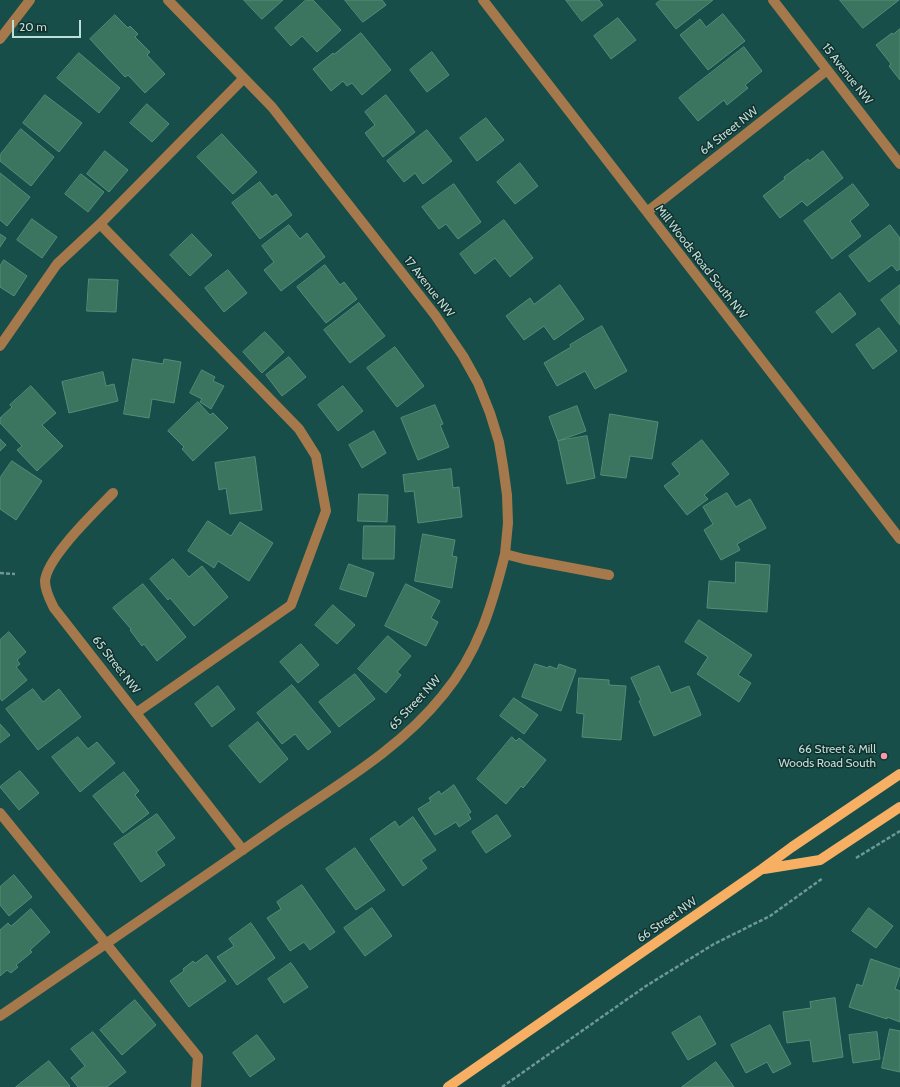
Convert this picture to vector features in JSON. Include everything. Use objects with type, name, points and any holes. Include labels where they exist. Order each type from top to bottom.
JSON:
[{"type":"main road","name":"66 Street NW","points":[[448,1087],[792,847],[900,774]]},
{"type":"main road","points":[[762,869],[820,860],[900,807]]},
{"type":"street","points":[[0,39],[30,0]]},
{"type":"street","name":"17 Avenue NW","points":[[168,0],[272,107],[435,315],[463,356],[478,383],[499,442],[504,466],[507,495],[508,524],[506,554]]},
{"type":"street","name":"Mill Woods Road South NW","points":[[483,0],[900,539]]},
{"type":"street","name":"15 Avenue NW","points":[[774,0],[900,164]]},
{"type":"street","name":"64 Street NW","points":[[646,212],[827,70]]},
{"type":"street","points":[[0,346],[57,264],[100,224],[244,78]]},
{"type":"street","points":[[100,224],[299,429],[316,456],[326,511],[291,605],[136,713]]},
{"type":"street","name":"65 Street NW","points":[[113,493],[60,552],[49,570],[45,582],[47,594],[54,608],[243,850]]},
{"type":"street","points":[[506,554],[524,559],[609,575]]},
{"type":"street","name":"65 Street NW","points":[[0,1016],[394,745],[443,696],[458,676],[473,651],[495,594],[506,554]]},
{"type":"street","points":[[0,813],[198,1057],[196,1087]]},
{"type":"path","points":[[0,573],[15,574]]},
{"type":"path","points":[[852,861],[900,831]]},
{"type":"path","points":[[502,1087],[646,986],[714,944],[770,916],[828,874]]},
{"type":"building","points":[[244,0],[283,0],[262,19]]},
{"type":"building","points":[[306,0],[313,0],[341,30],[317,52],[302,36],[291,46],[275,28]]},
{"type":"building","points":[[345,0],[382,0],[386,5],[363,22]]},
{"type":"building","points":[[566,0],[599,0],[603,5],[582,21]]},
{"type":"building","points":[[661,0],[713,0],[676,29],[656,4]]},
{"type":"building","points":[[840,0],[899,0],[863,28]]},
{"type":"building","points":[[723,14],[745,41],[708,70],[680,35],[700,19],[706,27]]},
{"type":"building","points":[[115,15],[128,28],[130,26],[138,34],[135,37],[150,52],[147,55],[165,74],[145,93],[128,75],[125,77],[90,39]]},
{"type":"building","points":[[618,18],[636,40],[611,59],[594,36]]},
{"type":"building","points":[[900,29],[900,80],[889,66],[891,64],[876,45]]},
{"type":"building","points":[[361,33],[391,70],[362,95],[352,83],[347,86],[343,81],[331,91],[313,69]]},
{"type":"building","points":[[744,47],[762,71],[745,85],[748,88],[727,105],[724,100],[698,121],[679,98]]},
{"type":"building","points":[[432,52],[449,75],[427,92],[410,70]]},
{"type":"building","points":[[79,53],[120,88],[99,113],[57,78]]},
{"type":"building","points":[[45,95],[82,123],[59,152],[23,123]]},
{"type":"building","points":[[386,95],[415,132],[383,157],[365,133],[375,125],[365,112]]},
{"type":"building","points":[[147,104],[169,124],[152,142],[130,123]]},
{"type":"building","points":[[486,118],[504,140],[477,161],[460,138]]},
{"type":"building","points":[[21,129],[54,157],[31,186],[0,161],[0,155]]},
{"type":"building","points":[[427,130],[452,161],[423,184],[415,173],[404,182],[387,161]]},
{"type":"building","points":[[222,134],[257,172],[233,194],[197,157]]},
{"type":"building","points":[[105,151],[128,170],[109,192],[87,174]]},
{"type":"building","points":[[823,151],[843,178],[807,206],[802,201],[780,218],[763,196],[785,179],[784,177],[808,159],[809,161]]},
{"type":"building","points":[[520,163],[538,186],[515,204],[497,182]]},
{"type":"building","points":[[0,173],[30,197],[7,226],[0,220]]},
{"type":"building","points":[[81,174],[104,192],[88,212],[65,194]]},
{"type":"building","points":[[260,182],[272,197],[276,194],[292,215],[260,239],[232,203]]},
{"type":"building","points":[[454,184],[481,222],[458,239],[446,224],[439,229],[422,207]]},
{"type":"building","points":[[853,184],[869,205],[850,221],[861,236],[832,259],[804,221]]},
{"type":"building","points":[[32,219],[57,237],[42,258],[17,240]]},
{"type":"building","points":[[504,220],[533,258],[510,277],[495,258],[475,274],[460,254]]},
{"type":"building","points":[[289,225],[300,239],[307,233],[325,257],[281,291],[264,270],[274,262],[262,246]]},
{"type":"building","points":[[890,225],[900,238],[900,269],[897,271],[892,265],[869,282],[849,256]]},
{"type":"building","points":[[0,234],[6,238],[0,247]]},
{"type":"building","points":[[192,234],[212,255],[190,276],[170,255]]},
{"type":"building","points":[[4,260],[27,276],[14,296],[0,287],[0,266]]},
{"type":"building","points":[[325,265],[340,285],[344,282],[357,299],[326,323],[297,287]]},
{"type":"building","points":[[228,270],[247,293],[224,312],[205,288]]},
{"type":"building","points":[[89,279],[118,280],[116,312],[87,311]]},
{"type":"building","points":[[560,285],[584,319],[554,340],[544,326],[524,340],[506,316],[530,298],[534,304]]},
{"type":"building","points":[[900,285],[900,325],[881,300]]},
{"type":"building","points":[[840,293],[856,314],[832,333],[816,312]]},
{"type":"building","points":[[359,303],[385,336],[350,363],[324,330]]},
{"type":"building","points":[[602,326],[627,371],[595,389],[585,371],[557,386],[544,363]]},
{"type":"building","points":[[879,328],[897,351],[873,369],[856,345]]},
{"type":"building","points":[[265,332],[284,352],[262,373],[243,352]]},
{"type":"building","points":[[395,347],[424,386],[397,407],[367,368]]},
{"type":"building","points":[[289,357],[306,377],[282,396],[266,375]]},
{"type":"building","points":[[133,359],[163,364],[164,359],[181,362],[174,403],[152,399],[149,418],[124,414]]},
{"type":"building","points":[[202,370],[215,377],[213,381],[224,386],[211,409],[200,402],[202,399],[190,393]]},
{"type":"building","points":[[103,372],[106,386],[114,384],[118,401],[69,413],[62,382]]},
{"type":"building","points":[[31,386],[56,413],[42,425],[63,446],[37,471],[17,450],[22,446],[0,423],[0,418],[12,407],[10,405]]},
{"type":"building","points":[[343,386],[363,411],[338,431],[318,405]]},
{"type":"building","points":[[198,402],[210,415],[213,413],[228,428],[193,461],[182,449],[184,447],[168,431]]},
{"type":"building","points":[[435,405],[443,424],[440,425],[449,447],[418,460],[401,418]]},
{"type":"building","points":[[577,406],[586,431],[558,441],[549,417]]},
{"type":"building","points":[[610,414],[658,422],[652,459],[630,456],[626,478],[601,475]]},
{"type":"building","points":[[374,431],[386,453],[362,468],[349,445]]},
{"type":"building","points":[[587,436],[595,478],[567,484],[558,441]]},
{"type":"building","points":[[0,439],[6,445],[0,451]]},
{"type":"building","points":[[702,440],[729,474],[704,495],[708,499],[687,515],[664,486],[680,474],[672,464]]},
{"type":"building","points":[[255,457],[262,510],[230,514],[226,488],[219,490],[215,463]]},
{"type":"building","points":[[12,461],[42,481],[16,520],[0,509],[0,478]]},
{"type":"building","points":[[451,469],[453,488],[459,487],[462,517],[418,523],[414,491],[405,492],[403,475]]},
{"type":"building","points":[[727,493],[736,507],[750,499],[766,528],[737,544],[740,550],[721,560],[704,530],[713,524],[703,507]]},
{"type":"building","points":[[359,494],[388,495],[387,522],[358,521]]},
{"type":"building","points":[[208,521],[231,536],[240,522],[273,543],[249,581],[218,561],[214,568],[188,551]]},
{"type":"building","points":[[364,526],[395,526],[394,559],[363,559]]},
{"type":"building","points":[[423,534],[455,540],[452,556],[457,557],[452,588],[415,581]]},
{"type":"building","points":[[173,559],[189,577],[202,566],[228,597],[194,626],[170,598],[168,600],[150,579]]},
{"type":"building","points":[[736,562],[770,565],[767,612],[707,608],[709,581],[735,583]]},
{"type":"building","points":[[349,564],[374,573],[366,597],[340,589]]},
{"type":"building","points":[[143,584],[186,637],[157,661],[144,644],[142,646],[130,630],[131,629],[113,608]]},
{"type":"building","points":[[406,584],[440,601],[431,618],[438,622],[426,646],[385,626]]},
{"type":"building","points":[[333,605],[355,625],[337,644],[315,625]]},
{"type":"building","points":[[699,620],[752,655],[738,675],[751,683],[739,702],[697,674],[708,657],[685,642]]},
{"type":"building","points":[[9,632],[26,652],[17,660],[20,664],[16,667],[27,680],[2,701],[0,698],[0,640]]},
{"type":"building","points":[[388,636],[411,656],[397,672],[401,675],[386,693],[358,669]]},
{"type":"building","points":[[301,644],[319,665],[298,683],[280,662]]},
{"type":"building","points":[[535,664],[557,669],[559,664],[576,670],[561,711],[522,697]]},
{"type":"building","points":[[659,666],[671,693],[689,686],[701,715],[654,736],[631,678]]},
{"type":"building","points":[[355,674],[375,699],[339,727],[319,702]]},
{"type":"building","points":[[579,678],[609,680],[609,685],[626,686],[621,740],[582,737],[584,714],[577,713]]},
{"type":"building","points":[[292,685],[331,732],[308,750],[295,734],[282,744],[257,713]]},
{"type":"building","points":[[218,686],[235,709],[212,727],[195,704]]},
{"type":"building","points":[[33,689],[43,702],[59,689],[81,717],[38,750],[6,709]]},
{"type":"building","points":[[514,698],[538,715],[524,734],[500,716]]},
{"type":"building","points":[[258,722],[288,759],[260,783],[229,746]]},
{"type":"building","points":[[0,724],[10,735],[0,743]]},
{"type":"building","points":[[78,737],[88,749],[97,742],[115,763],[80,792],[52,757]]},
{"type":"building","points":[[512,737],[516,741],[519,738],[546,760],[523,788],[521,786],[506,804],[477,779]]},
{"type":"building","points":[[20,771],[39,793],[19,810],[0,787]]},
{"type":"building","points":[[124,772],[139,791],[135,795],[149,813],[123,833],[93,796]]},
{"type":"building","points":[[454,785],[471,812],[468,814],[471,819],[459,827],[456,822],[435,835],[418,809],[431,801],[429,798],[439,791],[441,794]]},
{"type":"building","points":[[157,814],[175,838],[156,852],[165,865],[141,882],[114,844]]},
{"type":"building","points":[[497,815],[511,836],[486,853],[472,832]]},
{"type":"building","points":[[413,817],[436,850],[421,860],[427,868],[403,886],[370,839],[395,821],[399,827]]},
{"type":"building","points":[[355,848],[385,890],[356,910],[326,869]]},
{"type":"building","points":[[14,875],[32,897],[9,916],[0,905],[0,887]]},
{"type":"building","points":[[302,885],[335,932],[310,950],[304,942],[290,951],[267,918],[281,909],[277,902]]},
{"type":"building","points":[[372,908],[392,936],[365,956],[344,928]]},
{"type":"building","points":[[869,908],[893,926],[876,948],[852,931]]},
{"type":"building","points":[[31,909],[50,932],[30,950],[32,952],[16,965],[18,967],[11,973],[7,970],[0,976],[0,930],[8,923],[11,926]]},
{"type":"building","points":[[251,923],[275,958],[237,985],[217,957],[234,946],[229,939]]},
{"type":"building","points":[[207,955],[226,981],[189,1007],[170,981],[184,971],[183,969],[193,961],[195,963]]},
{"type":"building","points":[[871,959],[900,969],[900,974],[895,989],[900,991],[900,1022],[849,1007],[857,984],[862,986]]},
{"type":"building","points":[[291,963],[308,987],[284,1003],[268,979]]},
{"type":"building","points":[[835,998],[843,1057],[813,1062],[810,1040],[787,1043],[783,1012],[811,1008],[810,1002]]},
{"type":"building","points":[[135,1000],[156,1025],[122,1055],[100,1030]]},
{"type":"building","points":[[700,1016],[716,1044],[688,1060],[672,1033]]},
{"type":"building","points":[[770,1025],[791,1064],[773,1073],[767,1062],[746,1073],[731,1045]]},
{"type":"building","points":[[890,1029],[900,1031],[900,1072],[882,1068]]},
{"type":"building","points":[[93,1032],[126,1072],[107,1087],[78,1087],[71,1078],[85,1066],[71,1049]]},
{"type":"building","points":[[877,1032],[880,1059],[853,1063],[849,1035]]},
{"type":"building","points":[[257,1035],[275,1059],[250,1077],[233,1053]]},
{"type":"building","points":[[49,1061],[70,1086],[16,1087]]},
{"type":"building","points":[[716,1062],[734,1087],[682,1087]]},
{"type":"place","name":"66 Street & Mill Woods Road South","points":[[884,756]]}]
